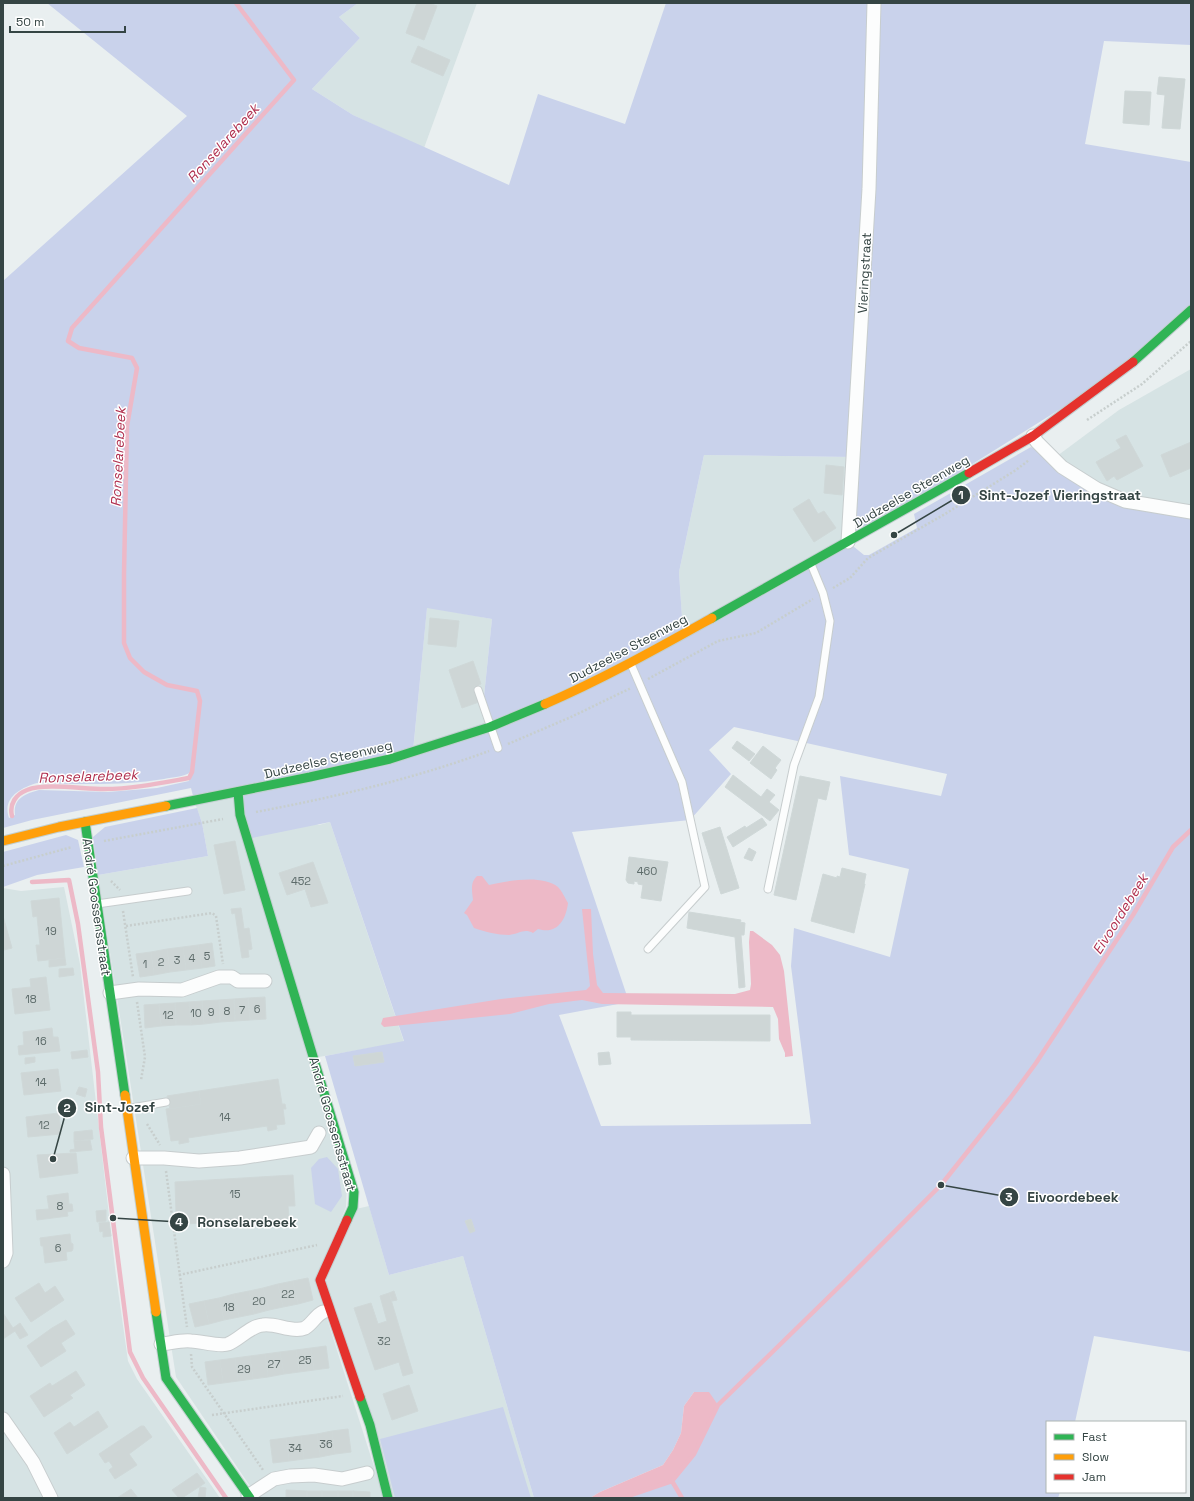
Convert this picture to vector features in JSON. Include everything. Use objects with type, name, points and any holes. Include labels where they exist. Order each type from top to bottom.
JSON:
[{"type":"street","name":"Vieringstraat","points":[[848,542],[869,189],[874,3]]},
{"type":"street","name":"Dudzeelse Steenweg","points":[[3,841],[85,822],[238,792],[390,759],[490,727],[568,694],[630,662],[848,542],[1033,436],[1129,366],[1191,310]]},
{"type":"street","points":[[1033,436],[1062,467],[1097,489],[1125,501],[1191,512]]},
{"type":"street","name":"André Goossensstraat","points":[[238,792],[240,815],[354,1192],[353,1207],[320,1280],[370,1425],[388,1498]]},
{"type":"street","name":"André Goossensstraat","points":[[85,822],[166,1378],[249,1497],[274,1479],[290,1476],[314,1475],[342,1479],[367,1473]]},
{"type":"street","name":"André Goossensstraat","points":[[110,993],[135,990],[182,990],[219,977],[232,977],[238,981],[265,981]]},
{"type":"street","name":"André Goossensstraat","points":[[134,1158],[164,1158],[199,1161],[240,1158],[311,1147],[319,1133]]},
{"type":"street","points":[[3,1174],[6,1252],[3,1261]]},
{"type":"street","points":[[161,1344],[190,1341],[226,1344],[260,1325],[268,1324],[282,1326],[287,1329],[304,1328],[323,1312]]},
{"type":"street","points":[[3,1419],[33,1462],[52,1498]]},
{"type":"lane","points":[[768,889],[794,765],[819,697],[830,621],[823,594],[810,563]]},
{"type":"lane","points":[[630,662],[682,782],[705,887],[648,949]]},
{"type":"lane","points":[[478,690],[498,748]]},
{"type":"lane","points":[[97,904],[188,890]]},
{"type":"lane","points":[[126,1109],[166,1102]]},
{"type":"path","points":[[106,876],[120,889],[145,1057],[137,1107],[160,1146],[164,1158],[179,1275],[190,1341],[192,1367],[271,1481]]},
{"type":"path","points":[[126,926],[212,913],[216,916],[225,977]]},
{"type":"path","points":[[179,1275],[338,1240]]},
{"type":"path","points":[[193,1418],[359,1394]]},
{"type":"shaded area","points":[[47,3],[358,3],[339,17],[360,38],[312,89],[353,115],[509,185],[538,94],[625,124],[666,3],[1191,3],[1191,45],[1104,41],[1085,144],[1191,162],[1191,310],[1129,366],[848,542],[864,555],[869,555],[917,528],[914,514],[1031,447],[1097,489],[1191,512],[1191,1352],[1094,1336],[1075,1421],[1046,1421],[1046,1493],[1060,1493],[1058,1498],[622,1498],[672,1481],[709,1392],[694,1392],[684,1406],[681,1433],[673,1450],[663,1465],[600,1492],[590,1498],[534,1498],[463,1256],[389,1275],[325,1056],[404,1041],[330,822],[247,839],[238,792],[194,800],[191,788],[32,820],[3,828],[3,281],[187,116]],"holes":[[[704,455],[853,457],[848,542],[683,633],[679,572]],[[427,608],[492,619],[483,706],[490,727],[413,751]],[[734,727],[947,774],[941,796],[840,776],[849,855],[909,869],[890,957],[794,928],[791,966],[811,1124],[601,1126],[559,1015],[629,1002],[572,832],[690,820],[731,774],[709,750]],[[191,772],[189,781],[157,788],[108,792],[39,790],[24,795],[18,801],[15,809],[15,815],[9,818],[7,811],[10,799],[14,795],[24,788],[37,783],[132,783],[181,776]]]},
{"type":"shaded area","points":[[358,3],[477,3],[424,148],[353,115],[312,89],[360,38],[339,17]]},
{"type":"shaded area","points":[[1191,369],[1191,512],[1125,501],[1053,459],[1119,410]]},
{"type":"shaded area","points":[[704,455],[853,457],[848,542],[683,634],[679,572]]},
{"type":"shaded area","points":[[427,607],[492,619],[483,706],[490,727],[413,752]]},
{"type":"shaded area","points":[[238,792],[319,825],[330,822],[404,1042],[313,1058],[347,1185],[346,1207],[315,1281],[384,1498],[258,1498],[176,1377],[98,875],[208,856],[202,823],[194,800]]},
{"type":"shaded area","points":[[197,808],[202,823],[208,856],[98,875],[93,837],[105,827]]},
{"type":"shaded area","points":[[66,835],[78,840],[84,867],[37,875],[3,887],[3,852]]},
{"type":"shaded area","points":[[477,876],[482,876],[489,885],[524,880],[551,883],[558,887],[568,903],[563,920],[555,928],[550,930],[538,929],[533,933],[524,931],[505,935],[474,928],[467,915],[464,913],[473,900],[472,884]]},
{"type":"shaded area","points":[[64,887],[80,964],[116,1276],[128,1361],[137,1379],[220,1498],[3,1498],[3,888],[21,891]]},
{"type":"shaded area","points":[[582,909],[591,909],[593,954],[597,985],[603,993],[735,994],[750,990],[749,942],[750,931],[753,931],[772,945],[780,955],[784,971],[793,1056],[785,1057],[785,1053],[779,1039],[778,1019],[773,1007],[602,1004],[582,1000],[549,1004],[510,1014],[384,1027],[381,1024],[383,1018],[501,999],[586,990],[590,986]]},
{"type":"shaded area","points":[[327,1157],[338,1169],[342,1196],[331,1212],[315,1204],[311,1168],[319,1159]]},
{"type":"shaded area","points":[[369,1206],[389,1275],[463,1256],[534,1498],[392,1498],[325,1280],[356,1209]]},
{"type":"shaded area","points":[[694,1392],[709,1392],[718,1405],[694,1454],[672,1481],[622,1498],[590,1498],[600,1492],[663,1465],[673,1450],[681,1433],[684,1406]]},
{"type":"shaded area","points":[[503,1407],[531,1498],[395,1498],[380,1439]]},
{"type":"building","points":[[417,3],[429,3],[437,6],[424,40],[406,33]]},
{"type":"building","points":[[418,46],[450,60],[443,76],[411,62]]},
{"type":"building","points":[[1159,77],[1185,79],[1180,129],[1162,128],[1165,95],[1157,94]]},
{"type":"building","points":[[1125,91],[1151,92],[1149,125],[1123,123]]},
{"type":"building","points":[[1126,435],[1143,466],[1117,480],[1114,476],[1107,481],[1096,462],[1121,448],[1116,440]]},
{"type":"building","points":[[1191,442],[1191,468],[1170,477],[1161,455]]},
{"type":"building","points":[[826,465],[844,467],[842,495],[824,493]]},
{"type":"building","points":[[809,499],[818,514],[824,511],[836,528],[814,542],[793,509]]},
{"type":"building","points":[[430,618],[459,621],[456,647],[428,644]]},
{"type":"building","points":[[473,661],[481,684],[474,687],[479,702],[462,708],[449,670]]},
{"type":"building","points":[[737,741],[755,754],[749,761],[732,748]]},
{"type":"building","points":[[763,746],[781,760],[775,768],[777,770],[771,779],[750,763]]},
{"type":"building","points":[[733,775],[761,797],[767,789],[775,795],[769,802],[779,810],[770,821],[725,787]]},
{"type":"building","points":[[800,776],[830,782],[826,800],[818,798],[796,900],[774,895]]},
{"type":"building","points":[[762,818],[767,825],[733,847],[727,837]]},
{"type":"building","points":[[720,827],[739,888],[721,894],[702,833]]},
{"type":"building","points":[[235,841],[245,890],[224,894],[214,845]]},
{"type":"building","points":[[749,848],[756,852],[752,861],[744,858]]},
{"type":"building","points":[[629,857],[668,862],[661,901],[641,898],[643,885],[634,881],[634,884],[628,883],[626,880]]},
{"type":"building","points":[[313,862],[328,903],[311,907],[305,889],[287,895],[279,873]]},
{"type":"building","points":[[842,868],[866,874],[854,933],[811,921],[823,874],[837,878],[837,876],[840,877]]},
{"type":"building","points":[[59,898],[65,958],[38,961],[36,945],[40,945],[37,916],[33,917],[31,901]]},
{"type":"building","points":[[241,908],[244,929],[249,928],[252,949],[248,950],[249,957],[242,958],[235,913],[232,914],[231,909]]},
{"type":"building","points":[[689,912],[741,920],[740,922],[745,923],[744,935],[741,935],[745,987],[739,988],[735,937],[687,928]]},
{"type":"building","points":[[3,916],[12,948],[4,950],[3,948]]},
{"type":"building","points":[[212,943],[215,966],[202,968],[198,945]]},
{"type":"building","points":[[198,945],[202,968],[186,970],[183,947]]},
{"type":"building","points":[[183,947],[186,970],[170,972],[167,949]]},
{"type":"building","points":[[167,949],[170,972],[154,975],[151,952]]},
{"type":"building","points":[[151,952],[154,975],[140,977],[136,954]]},
{"type":"building","points":[[65,958],[66,965],[49,967],[49,960]]},
{"type":"building","points":[[73,968],[74,975],[59,977],[59,969]]},
{"type":"building","points":[[46,977],[50,1010],[15,1014],[12,989],[31,987],[30,979]]},
{"type":"building","points":[[265,997],[266,1019],[250,1020],[248,998]]},
{"type":"building","points":[[248,998],[250,1020],[235,1021],[234,999]]},
{"type":"building","points":[[234,999],[235,1021],[220,1022],[219,1000]]},
{"type":"building","points":[[219,1000],[220,1022],[204,1024],[202,1001]]},
{"type":"building","points":[[202,1001],[204,1024],[191,1025],[189,1002]]},
{"type":"building","points":[[189,1002],[191,1025],[176,1025],[175,1003]]},
{"type":"building","points":[[175,1003],[176,1025],[161,1026],[159,1004]]},
{"type":"building","points":[[159,1004],[161,1026],[145,1028],[144,1005]]},
{"type":"building","points":[[617,1012],[631,1012],[631,1015],[770,1015],[770,1041],[631,1040],[631,1037],[617,1037]]},
{"type":"building","points":[[52,1028],[53,1037],[58,1037],[60,1051],[19,1055],[18,1046],[24,1045],[23,1032]]},
{"type":"building","points":[[87,1050],[88,1057],[72,1059],[71,1052]]},
{"type":"building","points":[[382,1052],[384,1062],[355,1066],[353,1056]]},
{"type":"building","points":[[609,1052],[611,1064],[599,1065],[598,1053]]},
{"type":"building","points":[[35,1057],[35,1062],[25,1064],[25,1058]]},
{"type":"building","points":[[58,1069],[61,1091],[24,1095],[21,1073]]},
{"type":"building","points":[[278,1079],[282,1104],[285,1104],[286,1109],[283,1109],[285,1124],[276,1125],[277,1129],[268,1131],[267,1126],[188,1138],[189,1142],[179,1144],[179,1140],[171,1141],[166,1109],[201,1104],[199,1091]]},
{"type":"building","points":[[79,1087],[87,1089],[85,1097],[76,1094]]},
{"type":"building","points":[[199,1091],[201,1104],[170,1109],[167,1096]]},
{"type":"building","points":[[59,1113],[61,1134],[28,1137],[26,1117]]},
{"type":"building","points":[[92,1130],[93,1139],[74,1141],[74,1132]]},
{"type":"building","points":[[90,1140],[92,1150],[70,1152],[70,1150],[75,1149],[74,1141]]},
{"type":"building","points":[[76,1153],[78,1173],[40,1178],[37,1155]]},
{"type":"building","points":[[293,1175],[295,1206],[288,1206],[289,1219],[184,1224],[184,1212],[176,1212],[175,1182]]},
{"type":"building","points":[[68,1193],[69,1204],[72,1204],[73,1211],[67,1212],[68,1216],[37,1220],[36,1210],[49,1209],[47,1196]]},
{"type":"building","points":[[106,1210],[106,1221],[97,1222],[96,1211]]},
{"type":"building","points":[[471,1219],[475,1231],[470,1233],[465,1221]]},
{"type":"building","points":[[109,1222],[111,1236],[103,1237],[103,1231],[100,1232],[99,1223]]},
{"type":"building","points":[[70,1234],[73,1249],[72,1251],[66,1252],[67,1260],[45,1263],[43,1246],[41,1246],[40,1238]]},
{"type":"building","points":[[308,1278],[313,1300],[298,1304],[293,1281]]},
{"type":"building","points":[[293,1281],[298,1304],[283,1307],[278,1284]]},
{"type":"building","points":[[39,1283],[45,1293],[55,1286],[64,1300],[31,1322],[15,1298]]},
{"type":"building","points":[[278,1284],[283,1307],[269,1310],[263,1288]]},
{"type":"building","points":[[263,1288],[269,1310],[254,1314],[249,1291]]},
{"type":"building","points":[[249,1291],[254,1314],[239,1317],[234,1294]]},
{"type":"building","points":[[394,1291],[397,1300],[392,1301],[389,1293]]},
{"type":"building","points":[[389,1293],[413,1373],[403,1376],[399,1362],[375,1370],[354,1308],[371,1303],[378,1324],[387,1321],[380,1296]]},
{"type":"building","points":[[234,1294],[239,1317],[224,1320],[219,1298]]},
{"type":"building","points":[[219,1298],[224,1320],[209,1324],[204,1301]]},
{"type":"building","points":[[204,1301],[209,1324],[195,1327],[189,1304]]},
{"type":"building","points":[[3,1313],[13,1328],[20,1323],[28,1335],[20,1339],[15,1331],[3,1339]]},
{"type":"building","points":[[66,1320],[75,1334],[61,1343],[66,1351],[41,1367],[27,1346]]},
{"type":"building","points":[[326,1346],[329,1368],[314,1370],[311,1348]]},
{"type":"building","points":[[311,1348],[314,1370],[299,1372],[296,1350]]},
{"type":"building","points":[[296,1350],[299,1372],[284,1374],[280,1352]]},
{"type":"building","points":[[280,1352],[284,1374],[268,1377],[265,1354]]},
{"type":"building","points":[[265,1354],[268,1377],[253,1379],[250,1356]]},
{"type":"building","points":[[250,1356],[253,1379],[238,1381],[235,1358]]},
{"type":"building","points":[[235,1358],[238,1381],[223,1383],[220,1360]]},
{"type":"building","points":[[220,1360],[223,1383],[208,1385],[205,1362]]},
{"type":"building","points":[[76,1371],[85,1385],[70,1395],[73,1398],[44,1417],[30,1396],[50,1383],[52,1386]]},
{"type":"building","points":[[409,1385],[418,1411],[392,1420],[383,1394]]},
{"type":"building","points":[[98,1411],[108,1427],[67,1454],[54,1433],[70,1422],[74,1427]]},
{"type":"building","points":[[141,1426],[144,1426],[152,1437],[129,1454],[137,1465],[115,1479],[109,1470],[113,1467],[109,1461],[105,1463],[99,1454]]},
{"type":"building","points":[[348,1429],[351,1452],[335,1454],[332,1431]]},
{"type":"building","points":[[332,1431],[335,1454],[320,1457],[317,1434]]},
{"type":"building","points":[[317,1434],[320,1457],[304,1459],[301,1436]]},
{"type":"building","points":[[301,1436],[304,1459],[289,1461],[286,1438]]},
{"type":"building","points":[[286,1438],[289,1461],[273,1463],[270,1440]]},
{"type":"building","points":[[197,1473],[205,1483],[182,1498],[179,1498],[172,1490]]},
{"type":"building","points":[[200,1487],[206,1488],[205,1498],[198,1498]]},
{"type":"building","points":[[131,1489],[138,1498],[117,1498]]},
{"type":"building","points":[[286,1490],[307,1491],[307,1498],[286,1498]]},
{"type":"building","points":[[307,1491],[322,1491],[322,1498],[307,1498]]},
{"type":"building","points":[[322,1491],[338,1491],[338,1498],[322,1498]]},
{"type":"building","points":[[338,1491],[353,1491],[353,1498],[338,1498]]},
{"type":"building","points":[[353,1491],[370,1492],[370,1498],[353,1498]]},
{"type":"waterway","name":"Ronselarebeek","points":[[12,816],[11,812],[14,800],[23,792],[35,788],[125,788],[189,778],[192,772],[200,701],[197,691],[167,685],[144,672],[130,658],[124,643],[127,426],[137,368],[132,358],[79,348],[68,341],[72,328],[294,80],[236,3]]},
{"type":"waterway","name":"Eivoordebeek","points":[[622,1498],[672,1481],[694,1454],[718,1405],[941,1185],[1036,1063],[1133,915],[1173,847],[1191,830]]},
{"type":"waterway","name":"Ronselarebeek","points":[[32,882],[69,880],[78,924],[98,1072],[101,1127],[130,1352],[143,1378],[226,1498]]},
{"type":"waterway","points":[[672,1481],[682,1498]]},
{"type":"traffic: fast","points":[[1133,362],[1191,310]]},
{"type":"traffic: fast","points":[[712,618],[969,473]]},
{"type":"traffic: fast","points":[[166,806],[390,759],[490,727],[545,704]]},
{"type":"traffic: fast","points":[[238,792],[240,815],[354,1192],[353,1207],[347,1220]]},
{"type":"traffic: fast","points":[[85,822],[125,1095]]},
{"type":"traffic: fast","points":[[156,1312],[166,1378],[250,1498]]},
{"type":"traffic: fast","points":[[360,1397],[370,1425],[388,1498]]},
{"type":"traffic: slow","points":[[545,704],[609,674],[712,618]]},
{"type":"traffic: slow","points":[[3,841],[59,827],[166,806]]},
{"type":"traffic: slow","points":[[125,1095],[156,1312]]},
{"type":"traffic: jam","points":[[969,473],[1033,436],[1133,362]]},
{"type":"traffic: jam","points":[[347,1220],[320,1280],[360,1397]]},
{"type":"place","name":"Sint-Jozef Vieringstraat","points":[[894,535]]},
{"type":"place","name":"Sint-Jozef","points":[[53,1159]]},
{"type":"place","name":"Eivoordebeek","points":[[941,1185]]},
{"type":"place","name":"Ronselarebeek","points":[[113,1218]]}]
